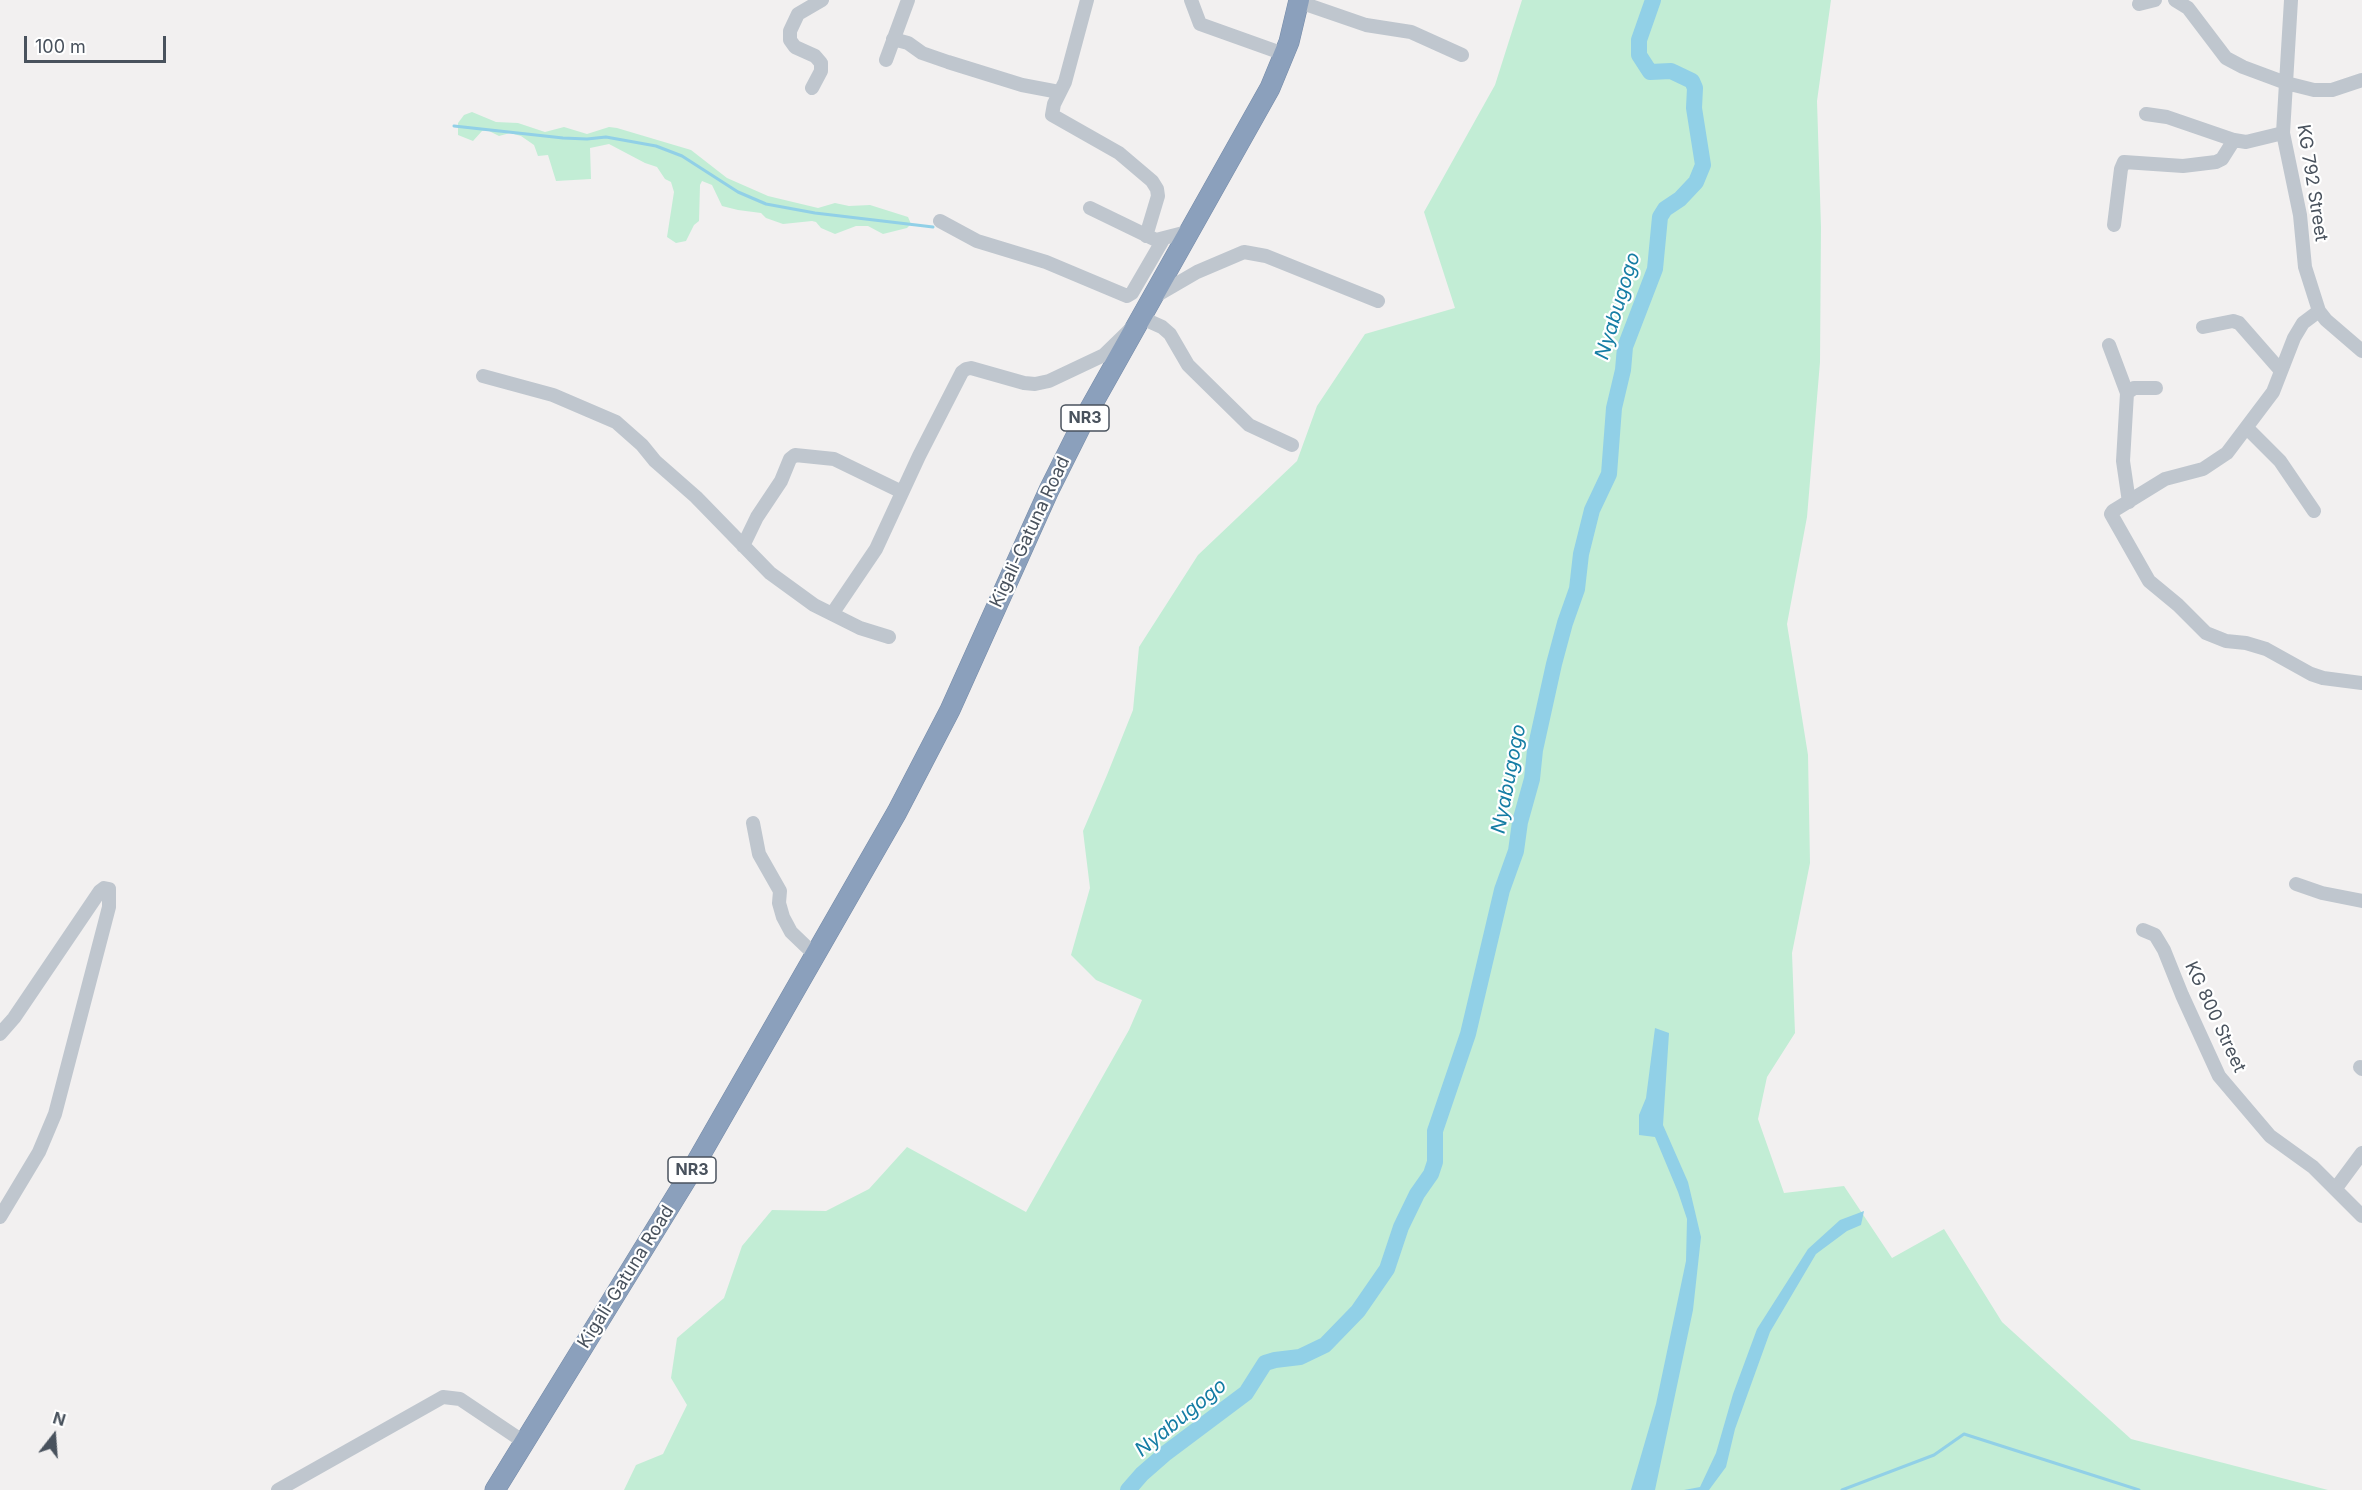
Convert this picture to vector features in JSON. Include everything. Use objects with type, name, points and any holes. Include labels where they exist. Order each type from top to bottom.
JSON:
[{"type":"highway","name":"Kigali-Gatuna Road","points":[[495,1490],[689,1175],[880,843],[950,710],[1048,490],[1088,412],[1270,88],[1284,54],[1299,1]]},
{"type":"highway","name":"Kigali-Gatuna Road","points":[[504,1490],[706,1168],[803,997],[850,909],[880,843]]},
{"type":"street","points":[[812,88],[821,71],[821,63],[816,56],[795,47],[790,40],[790,31],[798,14],[822,0]]},
{"type":"street","points":[[886,60],[908,0]]},
{"type":"street","points":[[1087,0],[1065,82],[1059,92],[1052,115],[1119,153],[1144,174],[1157,189],[1158,196],[1146,236]]},
{"type":"street","points":[[1191,0],[1200,24],[1284,54]]},
{"type":"street","points":[[2139,4],[2155,0]]},
{"type":"street","points":[[2175,0],[2188,8],[2226,58],[2243,67],[2286,83],[2314,90],[2332,90],[2362,80]]},
{"type":"street","name":"KG 792 Street","points":[[2291,0],[2283,133],[2300,215],[2306,267],[2319,311],[2326,320],[2362,351]]},
{"type":"street","points":[[1299,1],[1366,25],[1412,32],[1462,55]]},
{"type":"street","points":[[894,39],[908,43],[922,53],[948,62],[1022,85],[1059,92]]},
{"type":"street","points":[[2146,114],[2167,117],[2246,142],[2283,133]]},
{"type":"street","points":[[2114,225],[2121,169],[2124,162],[2183,166],[2216,162],[2226,154],[2234,140]]},
{"type":"street","points":[[1090,208],[1156,240],[1191,231]]},
{"type":"street","points":[[940,221],[977,242],[1037,259],[1127,297],[1132,293],[1164,238]]},
{"type":"street","points":[[1152,298],[1197,272],[1244,252],[1266,256],[1378,301]]},
{"type":"street","points":[[2319,311],[2303,323],[2294,338],[2273,392],[2227,453],[2203,469],[2165,479],[2111,514],[2149,581],[2178,604],[2206,633],[2226,641],[2257,645],[2324,678],[2361,680]]},
{"type":"street","points":[[832,614],[876,549],[962,372],[966,369],[971,368],[1024,383],[1035,384],[1049,381],[1104,355],[1142,318],[1170,334],[1188,365],[1249,425],[1292,445]]},
{"type":"street","points":[[2203,327],[2234,321],[2239,323],[2281,371]]},
{"type":"street","points":[[2109,345],[2127,393],[2123,461],[2129,502]]},
{"type":"street","points":[[483,376],[553,395],[616,422],[696,497],[770,573],[792,590],[832,614],[860,628],[889,638]]},
{"type":"street","points":[[2127,393],[2134,388],[2156,388]]},
{"type":"street","points":[[2247,428],[2280,461],[2313,511]]},
{"type":"street","points":[[743,546],[751,527],[782,481],[790,459],[795,455],[834,459],[902,492]]},
{"type":"street","points":[[753,823],[759,854],[780,891],[779,903],[783,917],[791,932],[816,956]]},
{"type":"street","points":[[2296,884],[2322,893],[2362,901]]},
{"type":"street","points":[[0,1034],[14,1018],[99,891],[104,888],[109,889],[109,907],[55,1114],[39,1152],[0,1217]]},
{"type":"street","name":"KG 800 Street","points":[[2143,930],[2155,935],[2164,950],[2218,1076],[2270,1136],[2313,1167],[2362,1216]]},
{"type":"street","points":[[2336,1188],[2362,1153]]},
{"type":"street","points":[[278,1490],[443,1397],[460,1399],[524,1442]]},
{"type":"green space","points":[[1522,0],[1831,0],[1817,101],[1821,227],[1820,362],[1807,517],[1787,624],[1808,755],[1810,863],[1792,953],[1795,1033],[1767,1077],[1758,1119],[1784,1193],[1844,1186],[1892,1258],[1944,1229],[2002,1322],[2131,1439],[2328,1490],[624,1490],[636,1465],[663,1454],[687,1405],[671,1378],[677,1338],[724,1298],[742,1246],[772,1210],[826,1211],[869,1189],[907,1147],[1026,1212],[1129,1030],[1142,1000],[1096,980],[1071,955],[1090,888],[1083,831],[1133,710],[1139,647],[1198,555],[1297,461],[1317,406],[1365,334],[1455,308],[1424,212],[1495,85]]},
{"type":"green space","points":[[472,112],[496,122],[518,123],[545,132],[564,127],[587,134],[609,127],[617,128],[691,150],[727,178],[768,196],[818,208],[835,203],[849,206],[870,205],[908,217],[911,224],[907,228],[883,234],[868,226],[856,226],[835,234],[812,221],[783,224],[766,218],[761,213],[722,206],[712,185],[702,181],[699,221],[694,225],[686,241],[676,243],[667,237],[674,192],[671,182],[665,179],[657,167],[609,144],[590,148],[591,179],[556,181],[548,155],[538,156],[534,145],[521,136],[510,133],[499,136],[487,130],[482,131],[473,141],[458,135],[458,123],[464,115]]},
{"type":"water","points":[[1655,1028],[1669,1033],[1663,1125],[1688,1182],[1701,1237],[1693,1310],[1655,1490],[1631,1490],[1656,1404],[1686,1261],[1687,1219],[1678,1192],[1655,1137],[1639,1135],[1639,1115],[1646,1098]]},
{"type":"water","points":[[1864,1211],[1861,1225],[1847,1231],[1816,1254],[1770,1332],[1735,1429],[1726,1467],[1709,1490],[1684,1490],[1700,1487],[1716,1453],[1733,1394],[1757,1329],[1808,1249],[1840,1220]]},
{"type":"waterway","name":"Nyabugogo","points":[[1128,1490],[1166,1453],[1246,1393],[1265,1363],[1300,1357],[1325,1345],[1358,1311],[1387,1269],[1401,1227],[1417,1194],[1431,1174],[1435,1162],[1435,1131],[1468,1034],[1502,890],[1516,851],[1520,822],[1532,779],[1535,750],[1554,664],[1577,589],[1581,554],[1592,510],[1609,474],[1614,408],[1623,370],[1625,347],[1655,269],[1660,217],[1665,209],[1680,199],[1696,182],[1703,165],[1694,108],[1695,88],[1692,81],[1671,71],[1650,72],[1639,55],[1639,40],[1653,0]]},
{"type":"waterway","points":[[454,126],[563,138],[606,137],[656,146],[682,156],[738,192],[766,204],[815,213],[933,227]]},
{"type":"waterway","points":[[1842,1490],[1934,1455],[1964,1434],[2139,1490]]}]
